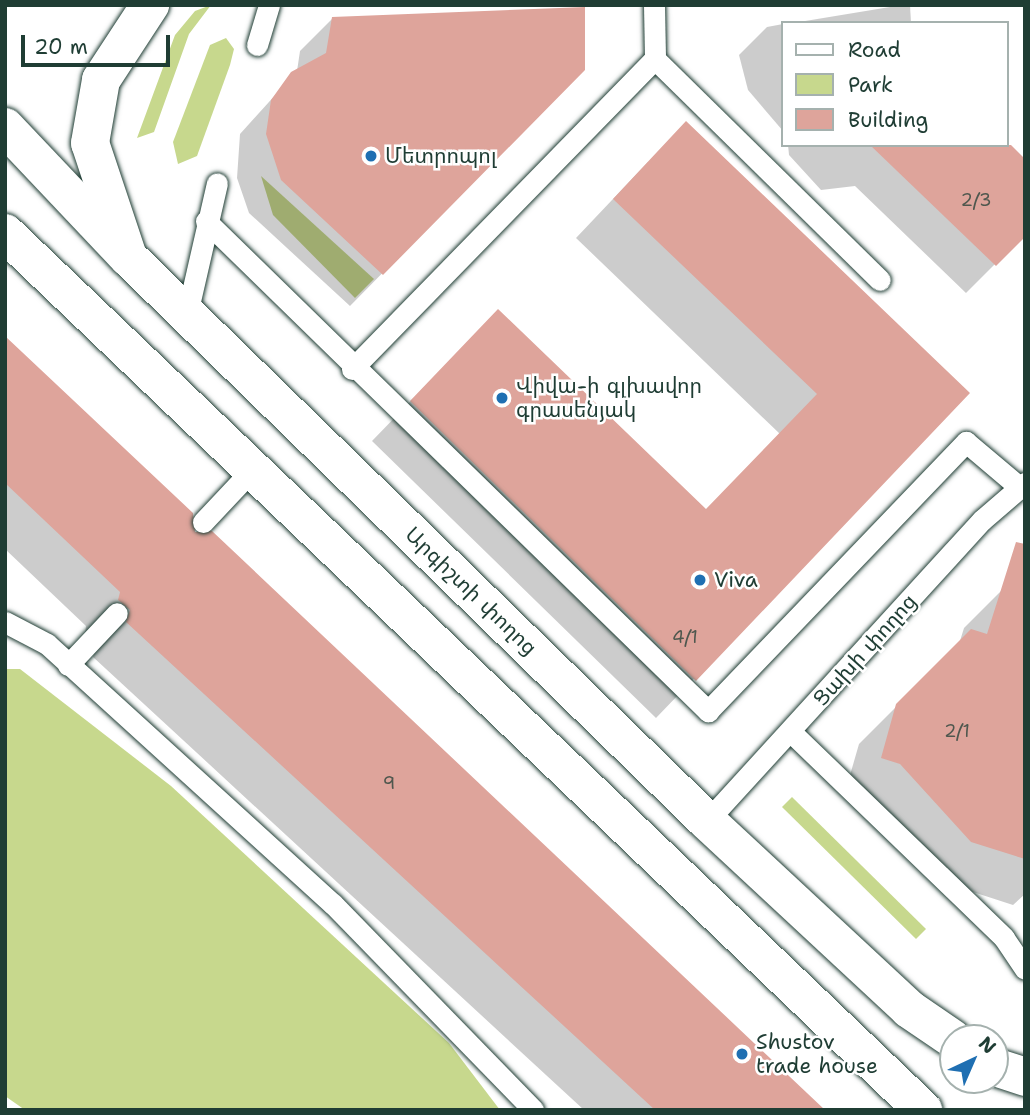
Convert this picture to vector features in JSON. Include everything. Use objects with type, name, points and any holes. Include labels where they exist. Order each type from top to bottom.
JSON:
[{"type":"main road","points":[[128,257],[90,143],[101,80],[150,5]]},
{"type":"main road","name":"Արգիշտի փողոց","points":[[5,127],[128,257],[708,821],[909,1009],[939,1029]]},
{"type":"main road","points":[[5,233],[250,472],[923,1110]]},
{"type":"lane","points":[[257,45],[269,5]]},
{"type":"lane","points":[[352,369],[654,59],[654,5]]},
{"type":"lane","points":[[654,59],[880,280]]},
{"type":"lane","points":[[187,314],[206,221],[217,183]]},
{"type":"lane","points":[[206,221],[352,369],[708,711],[966,442],[1021,485]]},
{"type":"lane","points":[[203,522],[250,472]]},
{"type":"lane","name":"Ցախի փողոց","points":[[708,821],[1021,485]]},
{"type":"lane","points":[[68,665],[117,613]]},
{"type":"lane","points":[[5,622],[47,644],[333,904],[533,1110]]},
{"type":"lane","points":[[791,732],[1004,938],[1025,969]]},
{"type":"green space","points":[[211,5],[189,34],[154,132],[137,138],[175,35],[195,11]]},
{"type":"green space","points":[[226,38],[234,49],[197,156],[178,164],[173,142],[210,45]]},
{"type":"green space","points":[[261,176],[374,279],[355,298],[273,215]]},
{"type":"green space","points":[[5,669],[20,669],[171,786],[449,1043],[500,1110],[25,1110],[5,1096]]},
{"type":"green space","points":[[792,797],[926,929],[916,939],[782,807]]},
{"type":"building","points":[[585,7],[585,70],[383,275],[281,180],[266,134],[271,100],[291,72],[326,53],[332,17]]},
{"type":"building","name":"Վիվա-ի գլխավոր գրասենյակ","points":[[686,121],[970,393],[696,681],[410,401],[498,309],[706,509],[817,394],[613,199]]},
{"type":"building","points":[[1011,145],[1025,159],[1025,237],[996,266],[872,147]]},
{"type":"building","points":[[5,336],[193,513],[195,532],[212,531],[825,1110],[655,1110],[126,622],[130,610],[118,600],[120,592],[5,483]]},
{"type":"building","points":[[1016,542],[1025,544],[1025,859],[971,842],[900,764],[881,758],[896,704],[971,629],[987,634]]},
{"type":"place","name":"Մետրոպոլ","points":[[371,156]]},
{"type":"place","name":"Վիվա-ի գլխավոր գրասենյակ","points":[[502,398]]},
{"type":"place","name":"Viva","points":[[700,580]]},
{"type":"place","name":"Shustov trade house","points":[[742,1054]]}]
